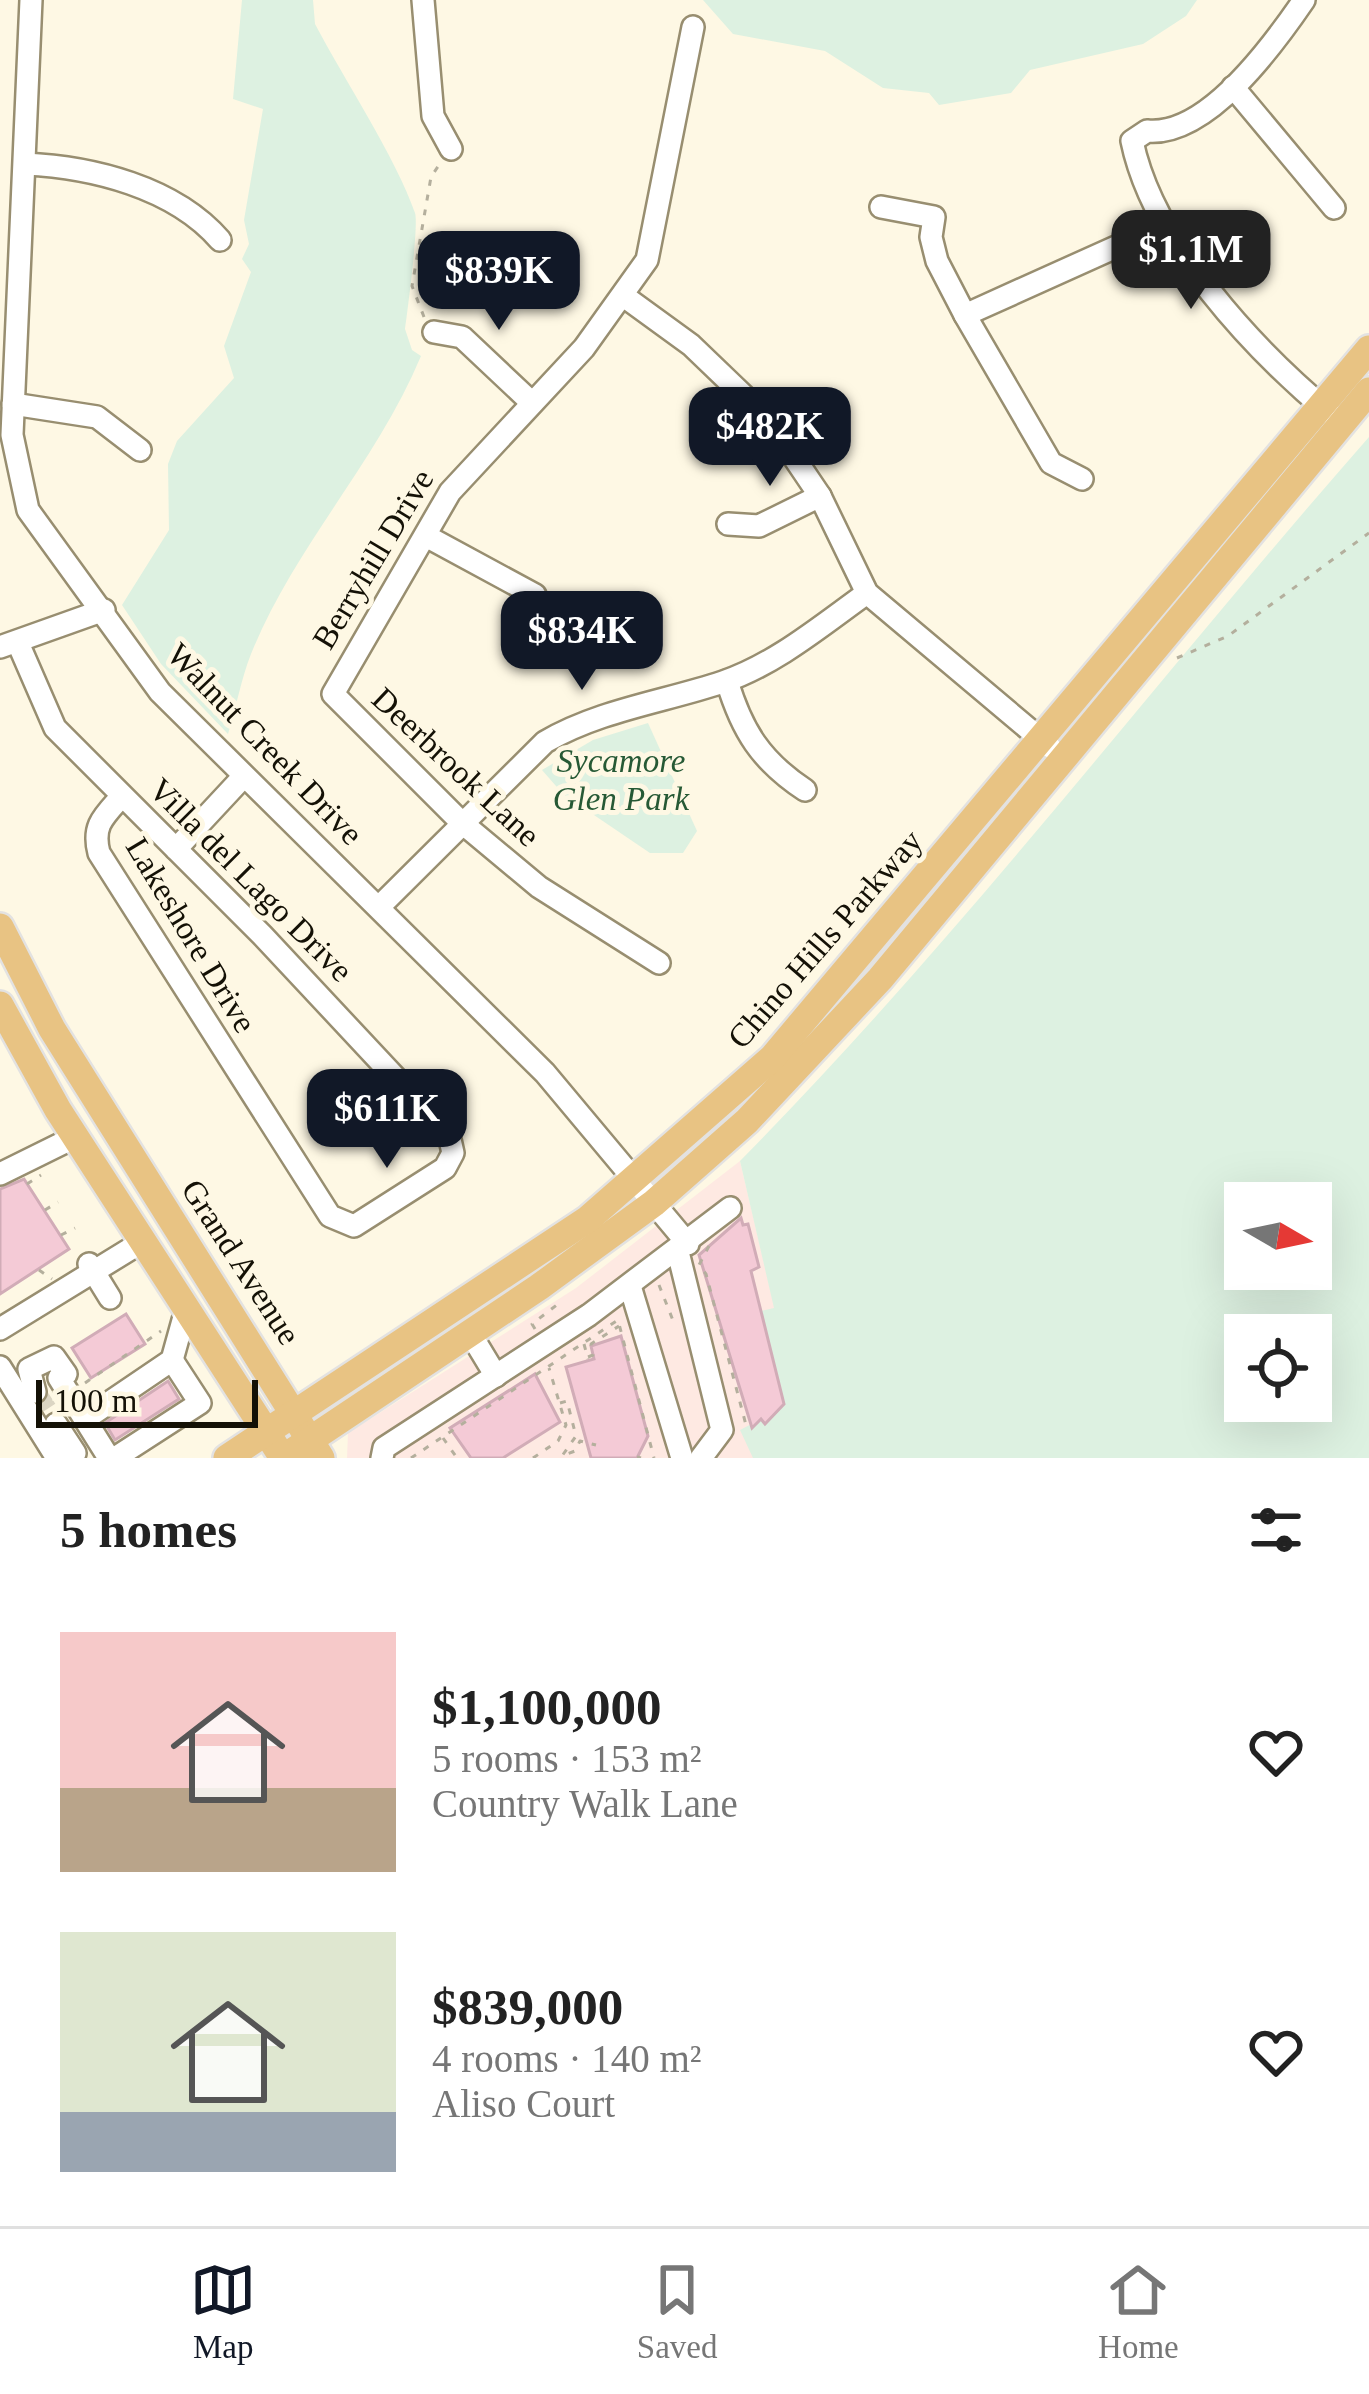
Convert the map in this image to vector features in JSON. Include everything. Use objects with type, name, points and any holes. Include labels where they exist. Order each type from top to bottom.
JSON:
[{"type":"main road","name":"Chino Hills Parkway","points":[[227,1458],[268,1433],[309,1438],[470,1334],[654,1203],[818,1052],[1053,750],[1330,414],[1369,349]]},
{"type":"main road","name":"Chino Hills Parkway","points":[[1330,414],[1369,391]]},
{"type":"main road","name":"Chino Hills Parkway","points":[[283,1458],[772,1058],[1053,750]]},
{"type":"main road","name":"Grand Avenue","points":[[0,928],[103,1110],[309,1438]]},
{"type":"main road","name":"Grand Avenue","points":[[0,1005],[72,1132],[283,1458]]},
{"type":"main road","points":[[72,1132],[103,1110]]},
{"type":"street","name":"Walnut Creek Drive","points":[[32,0],[13,404],[16,472],[28,510],[160,692],[545,1073],[632,1175],[683,1248]]},
{"type":"street","points":[[423,0],[433,116],[451,149]]},
{"type":"street","points":[[1304,0],[1233,87],[1190,120],[1162,133],[1147,131],[1132,141],[1137,167],[1202,280],[1243,331],[1330,414]]},
{"type":"street","name":"Berryhill Drive","points":[[333,694],[468,467],[625,297],[647,260],[658,225],[693,27]]},
{"type":"street","points":[[1233,87],[1334,208]]},
{"type":"street","points":[[25,164],[91,170],[175,205],[206,224],[220,241]]},
{"type":"street","points":[[881,207],[934,217],[931,237],[938,261],[964,315],[1051,463],[1082,479]]},
{"type":"street","points":[[964,315],[1168,224]]},
{"type":"street","points":[[625,297],[691,345],[768,419],[820,496],[867,593],[1053,750]]},
{"type":"street","points":[[434,332],[462,338],[531,402]]},
{"type":"street","points":[[13,404],[97,417],[140,450]]},
{"type":"street","points":[[728,524],[759,526],[820,496]]},
{"type":"street","points":[[426,536],[535,595]]},
{"type":"street","points":[[379,907],[524,759],[573,726],[727,681],[783,652],[867,593]]},
{"type":"street","points":[[9,645],[104,610]]},
{"type":"street","name":"Villa del Lago Drive","points":[[9,645],[27,670],[55,728],[449,1135],[452,1154]]},
{"type":"street","points":[[727,681],[751,743],[771,768],[805,790]]},
{"type":"street","name":"Deerbrook Lane","points":[[333,694],[461,822],[539,887],[659,963]]},
{"type":"street","points":[[176,849],[244,776]]},
{"type":"street","name":"Lakeshore Drive","points":[[121,797],[98,821],[94,834],[99,853],[330,1216],[354,1226],[445,1168],[452,1154]]},
{"type":"street","points":[[0,1164],[72,1132]]},
{"type":"street","points":[[0,1174],[72,1132]]},
{"type":"street","points":[[382,1458],[384,1448],[636,1289],[722,1215]]},
{"type":"street","points":[[0,1318],[143,1237]]},
{"type":"street","points":[[683,1248],[722,1430],[700,1458]]},
{"type":"street","points":[[91,1268],[110,1298]]},
{"type":"street","points":[[0,1329],[91,1268]]},
{"type":"street","points":[[636,1289],[682,1458]]},
{"type":"street","points":[[85,1419],[172,1360],[187,1306]]},
{"type":"street","points":[[470,1334],[496,1376]]},
{"type":"street","points":[[35,1392],[29,1369],[49,1356],[66,1374],[59,1378],[107,1452]]},
{"type":"street","points":[[62,1457],[107,1452],[147,1438],[200,1403],[172,1360]]},
{"type":"street","points":[[0,1366],[62,1457]]},
{"type":"street","points":[[0,1384],[62,1457]]},
{"type":"street","points":[[56,1424],[62,1457]]},
{"type":"street","points":[[147,1438],[159,1458]]},
{"type":"path","points":[[434,332],[416,304],[412,286],[431,177],[451,149]]},
{"type":"path","points":[[1175,658],[1228,637],[1369,533]]},
{"type":"path","points":[[45,1210],[58,1202]]},
{"type":"path","points":[[722,1215],[699,1264],[706,1274],[746,1425]]},
{"type":"path","points":[[62,1235],[75,1228]]},
{"type":"path","points":[[636,1289],[658,1279],[670,1324],[677,1322]]},
{"type":"path","points":[[538,1336],[532,1324],[558,1304],[555,1300]]},
{"type":"path","points":[[411,1458],[618,1320],[654,1458]]},
{"type":"path","points":[[584,1343],[588,1358],[593,1355],[591,1344],[620,1325]]},
{"type":"path","points":[[92,1379],[156,1336]]},
{"type":"path","points":[[533,1458],[558,1441],[566,1425],[549,1366]]},
{"type":"path","points":[[560,1403],[569,1405],[577,1436],[562,1456],[575,1451],[580,1441],[596,1445]]},
{"type":"path","points":[[442,1437],[457,1458]]},
{"type":"shaded area","points":[[740,1161],[776,1314],[827,1386],[788,1458],[347,1458],[348,1433],[576,1288]]},
{"type":"green space","points":[[242,0],[313,0],[315,24],[383,144],[415,213],[405,329],[412,350],[421,356],[382,432],[269,615],[247,664],[228,734],[161,664],[122,605],[169,530],[168,464],[177,441],[234,378],[224,346],[251,272],[242,259],[249,244],[244,220],[263,109],[233,99]]},
{"type":"green space","points":[[703,0],[1197,0],[1186,16],[1143,44],[1030,70],[1011,93],[939,105],[929,93],[883,88],[825,51],[733,34]]},
{"type":"green space","points":[[1369,437],[1369,1458],[753,1458],[740,1430],[761,1419],[765,1424],[784,1403],[761,1311],[774,1308],[740,1161],[982,895]]},
{"type":"green space","name":"Sycamore Glen Park","points":[[648,723],[697,831],[683,853],[650,853],[563,794],[542,770],[593,740]]},
{"type":"building","points":[[24,1179],[69,1249],[0,1294],[0,1189]]},
{"type":"building","points":[[741,1218],[743,1225],[748,1224],[759,1267],[751,1271],[784,1404],[765,1424],[761,1419],[752,1428],[699,1255]]},
{"type":"building","points":[[126,1314],[145,1344],[91,1378],[72,1348]]},
{"type":"building","points":[[621,1336],[648,1436],[637,1458],[591,1458],[566,1367],[594,1359],[591,1346]]},
{"type":"building","points":[[535,1374],[560,1422],[503,1458],[471,1458],[450,1428]]},
{"type":"building","points":[[168,1381],[179,1399],[115,1440],[105,1423]]},
{"type":"tunnel","points":[[35,1392],[56,1424]]}]
